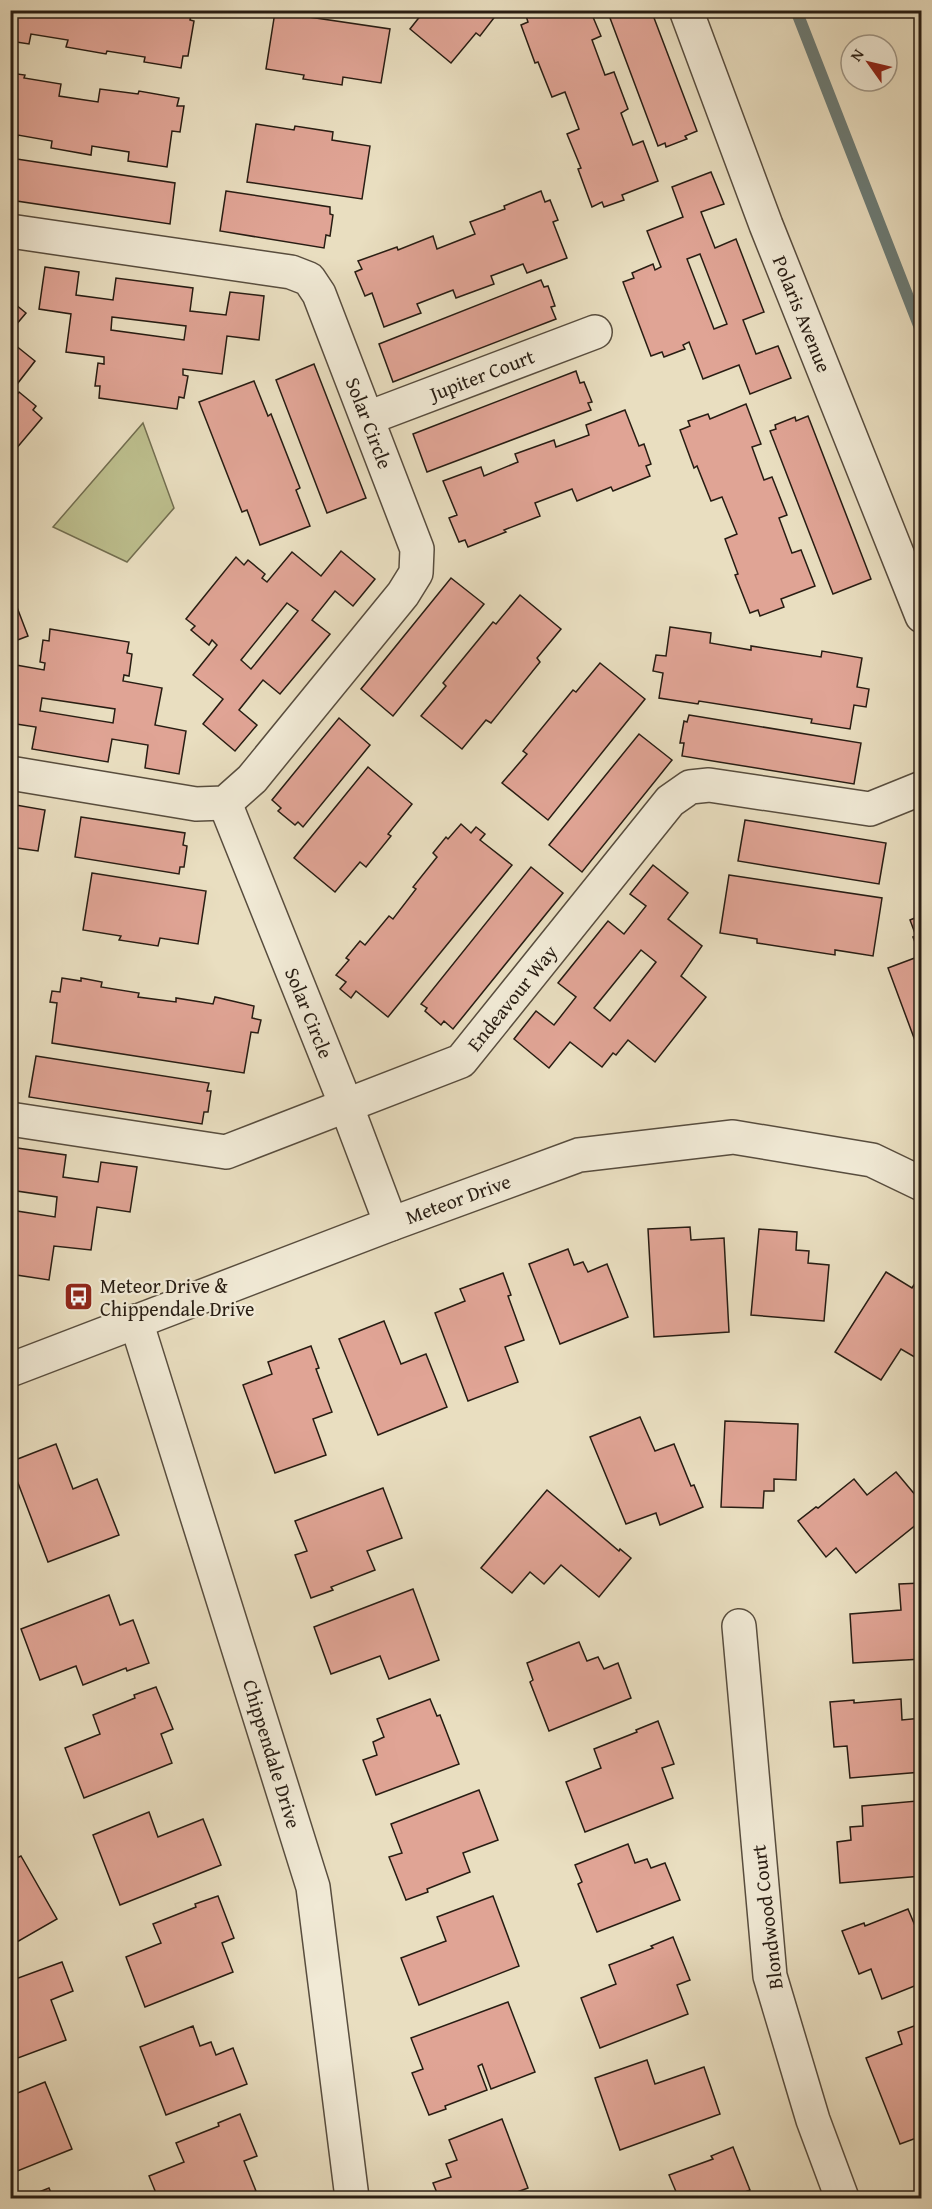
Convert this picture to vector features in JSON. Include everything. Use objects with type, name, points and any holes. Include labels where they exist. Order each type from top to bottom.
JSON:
[{"type":"street","name":"Polaris Avenue","points":[[686,10],[766,225],[921,616]]},
{"type":"street","name":"Solar Circle","points":[[10,231],[291,272],[309,279],[319,294],[368,418],[417,549],[416,573],[403,594],[252,779],[225,803],[391,1224]]},
{"type":"street","name":"Jupiter Court","points":[[368,418],[595,332]]},
{"type":"street","points":[[10,773],[196,804],[225,803]]},
{"type":"street","name":"Endeavour Way","points":[[10,1119],[226,1152],[461,1061],[670,801],[690,786],[709,785],[870,809],[921,788]]},
{"type":"street","name":"Meteor Drive","points":[[10,1370],[391,1224],[579,1155],[733,1137],[872,1160],[921,1184]]},
{"type":"street","name":"Chippendale Drive","points":[[136,1321],[313,1887],[352,2199]]},
{"type":"street","name":"Blondwood Court","points":[[738,1626],[770,1976],[813,2120],[842,2199]]},
{"type":"green space","points":[[143,423],[174,508],[127,562],[53,527]]},
{"type":"building","points":[[10,10],[192,10],[190,20],[194,21],[188,56],[183,56],[181,68],[144,62],[145,57],[107,51],[106,54],[66,47],[68,40],[31,34],[29,44],[10,41]]},
{"type":"building","points":[[425,10],[500,10],[480,36],[476,33],[451,63],[410,29]]},
{"type":"building","points":[[540,10],[552,10],[553,13],[560,10],[590,10],[601,36],[592,40],[605,75],[614,72],[628,109],[621,113],[633,145],[643,141],[658,181],[622,195],[624,200],[604,207],[602,202],[592,207],[578,169],[581,168],[567,134],[579,129],[565,92],[552,97],[538,62],[535,63],[521,25],[528,22],[526,16]]},
{"type":"building","points":[[607,10],[651,10],[697,131],[685,136],[687,139],[666,147],[665,143],[658,146]]},
{"type":"building","points":[[913,10],[922,10],[922,33]]},
{"type":"building","points":[[275,12],[390,29],[381,83],[343,77],[342,85],[303,79],[304,75],[266,69]]},
{"type":"building","points":[[10,73],[25,75],[24,78],[61,84],[59,96],[98,102],[100,89],[138,94],[139,91],[179,98],[177,106],[184,106],[180,132],[172,131],[167,167],[128,161],[129,152],[92,146],[91,155],[51,148],[52,141],[18,135],[16,145],[10,145]]},
{"type":"building","points":[[256,124],[294,130],[295,126],[333,132],[332,140],[370,146],[362,199],[247,182]]},
{"type":"building","points":[[10,158],[175,183],[170,224],[10,200]]},
{"type":"building","points":[[711,172],[724,204],[701,212],[715,248],[736,239],[764,312],[743,320],[756,354],[778,346],[791,378],[750,394],[739,365],[703,379],[689,342],[683,345],[685,349],[664,357],[662,352],[651,356],[623,282],[634,278],[632,273],[653,264],[655,270],[661,267],[647,231],[683,217],[672,187]],"holes":[[[700,254],[727,324],[714,329],[687,259]]]},
{"type":"building","points":[[226,191],[330,207],[330,214],[333,215],[330,236],[326,235],[324,248],[220,231]]},
{"type":"building","points":[[541,191],[545,202],[550,200],[558,220],[553,222],[567,258],[527,273],[523,264],[491,276],[494,284],[456,298],[453,290],[417,304],[421,313],[384,327],[372,293],[365,296],[355,272],[362,269],[358,261],[397,247],[398,250],[433,236],[437,249],[475,234],[470,222],[505,209],[504,206]]},
{"type":"building","points":[[45,267],[79,272],[76,295],[113,300],[116,278],[193,288],[190,311],[226,315],[230,292],[264,296],[259,340],[227,336],[222,374],[183,369],[183,375],[188,376],[184,398],[179,397],[177,409],[99,398],[100,386],[95,386],[98,363],[104,364],[104,357],[66,352],[71,314],[39,309]],"holes":[[[112,317],[186,326],[184,340],[111,330]]]},
{"type":"building","points":[[541,280],[544,287],[548,286],[555,306],[551,307],[556,319],[393,382],[379,344]]},
{"type":"building","points":[[10,300],[26,313],[10,332]]},
{"type":"building","points":[[10,341],[35,361],[11,392],[16,396],[19,392],[36,406],[33,410],[42,418],[10,456]]},
{"type":"building","points":[[314,364],[366,498],[327,513],[276,380]]},
{"type":"building","points":[[576,371],[580,383],[584,382],[592,402],[588,403],[591,410],[427,472],[413,434]]},
{"type":"building","points":[[254,381],[268,416],[271,414],[300,488],[296,490],[310,526],[260,545],[247,510],[242,512],[199,402]]},
{"type":"building","points":[[746,404],[761,444],[752,447],[764,480],[772,477],[787,515],[779,518],[792,553],[801,550],[815,586],[781,599],[784,607],[760,616],[758,610],[750,613],[735,575],[738,574],[725,539],[737,534],[722,497],[711,501],[697,466],[694,468],[680,430],[690,426],[688,421],[708,414],[710,419]]},
{"type":"building","points":[[625,410],[639,446],[644,444],[651,464],[646,466],[650,476],[613,491],[611,487],[577,501],[572,489],[535,503],[540,516],[504,530],[506,532],[468,547],[465,540],[459,542],[449,518],[457,515],[443,481],[481,467],[484,476],[518,462],[515,454],[554,440],[556,447],[589,435],[586,425]]},
{"type":"building","points":[[808,416],[871,579],[833,594],[770,431],[776,429],[775,425],[795,417],[796,421]]},
{"type":"building","points":[[341,551],[375,579],[353,606],[335,591],[312,620],[330,634],[280,694],[263,680],[239,710],[257,725],[235,751],[203,724],[223,699],[193,675],[217,645],[212,640],[209,645],[191,630],[195,626],[186,619],[236,557],[244,565],[248,560],[265,574],[262,578],[267,582],[292,552],[321,576]],"holes":[[[287,603],[298,611],[251,669],[241,660]]]},
{"type":"building","points":[[451,578],[484,604],[393,716],[361,689]]},
{"type":"building","points":[[10,589],[28,636],[10,643]]},
{"type":"building","points":[[520,595],[561,629],[537,658],[540,662],[491,723],[486,720],[462,749],[421,716],[446,686],[443,683],[493,622],[496,624]]},
{"type":"building","points":[[670,627],[711,633],[710,643],[751,650],[751,646],[821,657],[822,651],[862,658],[857,687],[869,689],[866,707],[854,705],[850,729],[811,723],[812,719],[699,701],[698,704],[659,698],[663,673],[653,671],[656,655],[666,656]]},
{"type":"building","points":[[50,629],[129,642],[127,653],[132,654],[129,676],[124,675],[123,681],[162,688],[155,725],[186,731],[179,774],[145,768],[148,745],[112,739],[108,762],[32,749],[36,727],[10,723],[10,664],[44,670],[45,663],[40,662],[43,640],[49,641]],"holes":[[[42,698],[115,709],[113,723],[40,711]]]},
{"type":"building","points":[[600,663],[645,699],[548,820],[502,783],[527,754],[523,751],[573,690],[576,692]]},
{"type":"building","points":[[689,715],[861,743],[854,784],[682,756],[684,743],[680,743],[684,721],[687,722]]},
{"type":"building","points":[[339,718],[370,745],[303,827],[298,822],[295,825],[278,811],[281,808],[272,800]]},
{"type":"building","points":[[639,734],[672,760],[582,872],[549,845]]},
{"type":"building","points":[[368,767],[412,804],[388,834],[391,836],[366,867],[360,862],[335,892],[294,858]]},
{"type":"building","points":[[10,804],[45,810],[38,851],[10,847]]},
{"type":"building","points":[[81,817],[185,833],[183,845],[187,846],[184,867],[180,867],[179,874],[75,857]]},
{"type":"building","points":[[745,820],[886,843],[879,884],[738,861]]},
{"type":"building","points":[[461,824],[471,833],[476,827],[485,834],[480,840],[512,865],[388,1017],[356,991],[351,998],[340,989],[346,982],[336,975],[349,960],[346,958],[360,941],[365,945],[389,916],[393,919],[416,889],[413,887],[437,857],[433,853]]},
{"type":"building","points":[[653,865],[688,893],[668,919],[702,946],[681,976],[706,997],[655,1062],[628,1040],[602,1067],[570,1042],[549,1068],[514,1039],[536,1011],[554,1025],[576,997],[558,983],[608,921],[624,934],[646,906],[630,894]],"holes":[[[641,950],[656,962],[610,1021],[594,1008]]]},
{"type":"building","points":[[531,867],[563,893],[453,1029],[444,1021],[441,1025],[425,1011],[427,1008],[421,1004]]},
{"type":"building","points":[[10,869],[17,870],[10,914]]},
{"type":"building","points":[[92,873],[206,891],[198,944],[160,938],[158,946],[119,940],[121,936],[83,930]]},
{"type":"building","points":[[729,875],[882,898],[873,956],[835,950],[835,955],[757,943],[757,939],[720,933]]},
{"type":"building","points":[[922,915],[922,1044],[917,1046],[888,968],[920,956],[910,920]]},
{"type":"building","points":[[62,978],[81,981],[81,978],[102,982],[101,987],[139,993],[138,997],[176,1002],[176,998],[213,1004],[215,997],[254,1006],[252,1018],[261,1020],[258,1033],[251,1032],[244,1073],[52,1043],[57,1003],[50,1002],[52,991],[60,992]]},
{"type":"building","points":[[36,1056],[209,1083],[207,1091],[211,1091],[208,1112],[204,1112],[202,1124],[29,1097]]},
{"type":"building","points":[[10,1147],[66,1155],[63,1177],[98,1182],[101,1162],[137,1167],[130,1212],[97,1207],[91,1250],[54,1246],[49,1280],[10,1274],[10,1210],[55,1217],[57,1197],[10,1190]]},
{"type":"building","points":[[690,1227],[691,1240],[724,1238],[729,1332],[654,1337],[648,1229]]},
{"type":"building","points":[[759,1229],[797,1232],[796,1250],[809,1251],[808,1263],[829,1265],[824,1321],[751,1315]]},
{"type":"building","points":[[568,1249],[574,1265],[583,1262],[588,1272],[607,1264],[628,1317],[560,1344],[529,1264]]},
{"type":"building","points":[[886,1272],[912,1288],[919,1277],[922,1279],[922,1354],[918,1359],[901,1349],[881,1380],[835,1352]]},
{"type":"building","points":[[503,1273],[511,1295],[508,1296],[524,1340],[505,1347],[518,1382],[468,1401],[435,1313],[465,1301],[460,1289]]},
{"type":"building","points":[[384,1321],[401,1364],[426,1354],[447,1407],[378,1435],[339,1339]]},
{"type":"building","points":[[311,1346],[319,1368],[316,1369],[332,1412],[313,1419],[326,1455],[275,1473],[243,1385],[272,1374],[268,1362]]},
{"type":"building","points":[[640,1417],[655,1451],[674,1444],[691,1486],[694,1485],[703,1507],[660,1525],[656,1513],[626,1524],[590,1437]]},
{"type":"building","points":[[725,1421],[798,1424],[796,1480],[774,1479],[774,1491],[764,1491],[763,1508],[721,1507]]},
{"type":"building","points":[[56,1444],[73,1489],[97,1479],[119,1535],[48,1562],[10,1462]]},
{"type":"building","points":[[896,1472],[922,1503],[922,1520],[856,1573],[836,1548],[826,1557],[798,1521],[854,1479],[867,1495]]},
{"type":"building","points":[[383,1488],[402,1538],[367,1551],[375,1570],[331,1587],[333,1590],[311,1598],[295,1555],[307,1551],[295,1521]]},
{"type":"building","points":[[547,1490],[619,1551],[620,1549],[631,1558],[599,1597],[561,1565],[544,1584],[530,1572],[512,1593],[481,1568]]},
{"type":"building","points":[[922,1583],[922,1659],[853,1663],[850,1614],[901,1610],[899,1584]]},
{"type":"building","points":[[413,1589],[439,1660],[389,1679],[380,1656],[331,1674],[314,1627]]},
{"type":"building","points":[[109,1595],[120,1625],[133,1620],[149,1663],[127,1671],[126,1668],[83,1685],[76,1666],[40,1680],[21,1629]]},
{"type":"building","points":[[579,1642],[587,1661],[598,1657],[604,1669],[618,1663],[631,1698],[549,1731],[530,1682],[533,1680],[527,1663]]},
{"type":"building","points":[[156,1687],[173,1729],[161,1734],[172,1763],[84,1798],[65,1748],[100,1734],[93,1715]]},
{"type":"building","points":[[430,1699],[437,1716],[440,1715],[459,1764],[376,1795],[363,1760],[377,1755],[373,1742],[384,1737],[377,1719]]},
{"type":"building","points":[[901,1699],[902,1720],[922,1718],[922,1772],[850,1778],[847,1746],[834,1747],[830,1702],[854,1700],[854,1703]]},
{"type":"building","points":[[658,1721],[674,1764],[662,1768],[673,1798],[585,1832],[566,1782],[601,1768],[594,1749]]},
{"type":"building","points":[[479,1790],[498,1840],[463,1853],[470,1872],[406,1900],[389,1857],[402,1853],[391,1824]]},
{"type":"building","points":[[917,1801],[919,1822],[922,1822],[922,1876],[840,1883],[837,1842],[851,1840],[850,1827],[863,1826],[862,1806]]},
{"type":"building","points":[[149,1812],[158,1837],[203,1819],[221,1865],[120,1905],[93,1835]]},
{"type":"building","points":[[628,1844],[635,1863],[647,1859],[651,1868],[665,1863],[680,1900],[597,1932],[578,1884],[582,1882],[575,1865]]},
{"type":"building","points":[[21,1856],[57,1919],[10,1946],[10,1861]]},
{"type":"building","points":[[218,1896],[234,1938],[222,1943],[233,1972],[145,2007],[126,1957],[161,1943],[153,1924]]},
{"type":"building","points":[[493,1896],[519,1966],[419,2005],[401,1958],[446,1941],[437,1917]]},
{"type":"building","points":[[908,1909],[916,1928],[922,1926],[922,1983],[882,1999],[871,1969],[859,1974],[842,1931],[864,1923],[865,1926]]},
{"type":"building","points":[[673,1937],[690,1980],[677,1985],[688,2014],[600,2048],[581,1998],[616,1984],[609,1965],[653,1948],[651,1946]]},
{"type":"building","points":[[62,1962],[73,1991],[51,2000],[66,2040],[10,2061],[10,1981]]},
{"type":"building","points":[[508,2002],[535,2072],[491,2089],[482,2064],[478,2066],[487,2090],[445,2106],[446,2109],[429,2115],[412,2073],[423,2069],[411,2038]]},
{"type":"building","points":[[922,2023],[922,2136],[900,2144],[866,2058],[902,2044],[898,2032]]},
{"type":"building","points":[[193,2026],[200,2046],[211,2042],[216,2055],[233,2048],[247,2084],[166,2115],[140,2047]]},
{"type":"building","points":[[647,2060],[655,2084],[704,2067],[720,2114],[620,2150],[595,2078]]},
{"type":"building","points":[[45,2082],[72,2149],[10,2174],[10,2096]]},
{"type":"building","points":[[240,2114],[257,2156],[244,2161],[256,2191],[236,2198],[158,2198],[149,2176],[184,2162],[176,2143],[219,2126],[218,2123]]},
{"type":"building","points":[[502,2119],[528,2188],[501,2198],[439,2198],[433,2183],[451,2177],[446,2164],[457,2160],[449,2140]]},
{"type":"building","points":[[733,2147],[750,2190],[737,2195],[739,2198],[667,2198],[677,2194],[669,2175],[713,2159],[711,2156]]},
{"type":"building","points":[[49,2188],[53,2198],[24,2198]]},
{"type":"waterway","points":[[796,10],[922,333]]},
{"type":"place","name":"Meteor Drive & Chippendale Drive","points":[[79,1297]]}]
